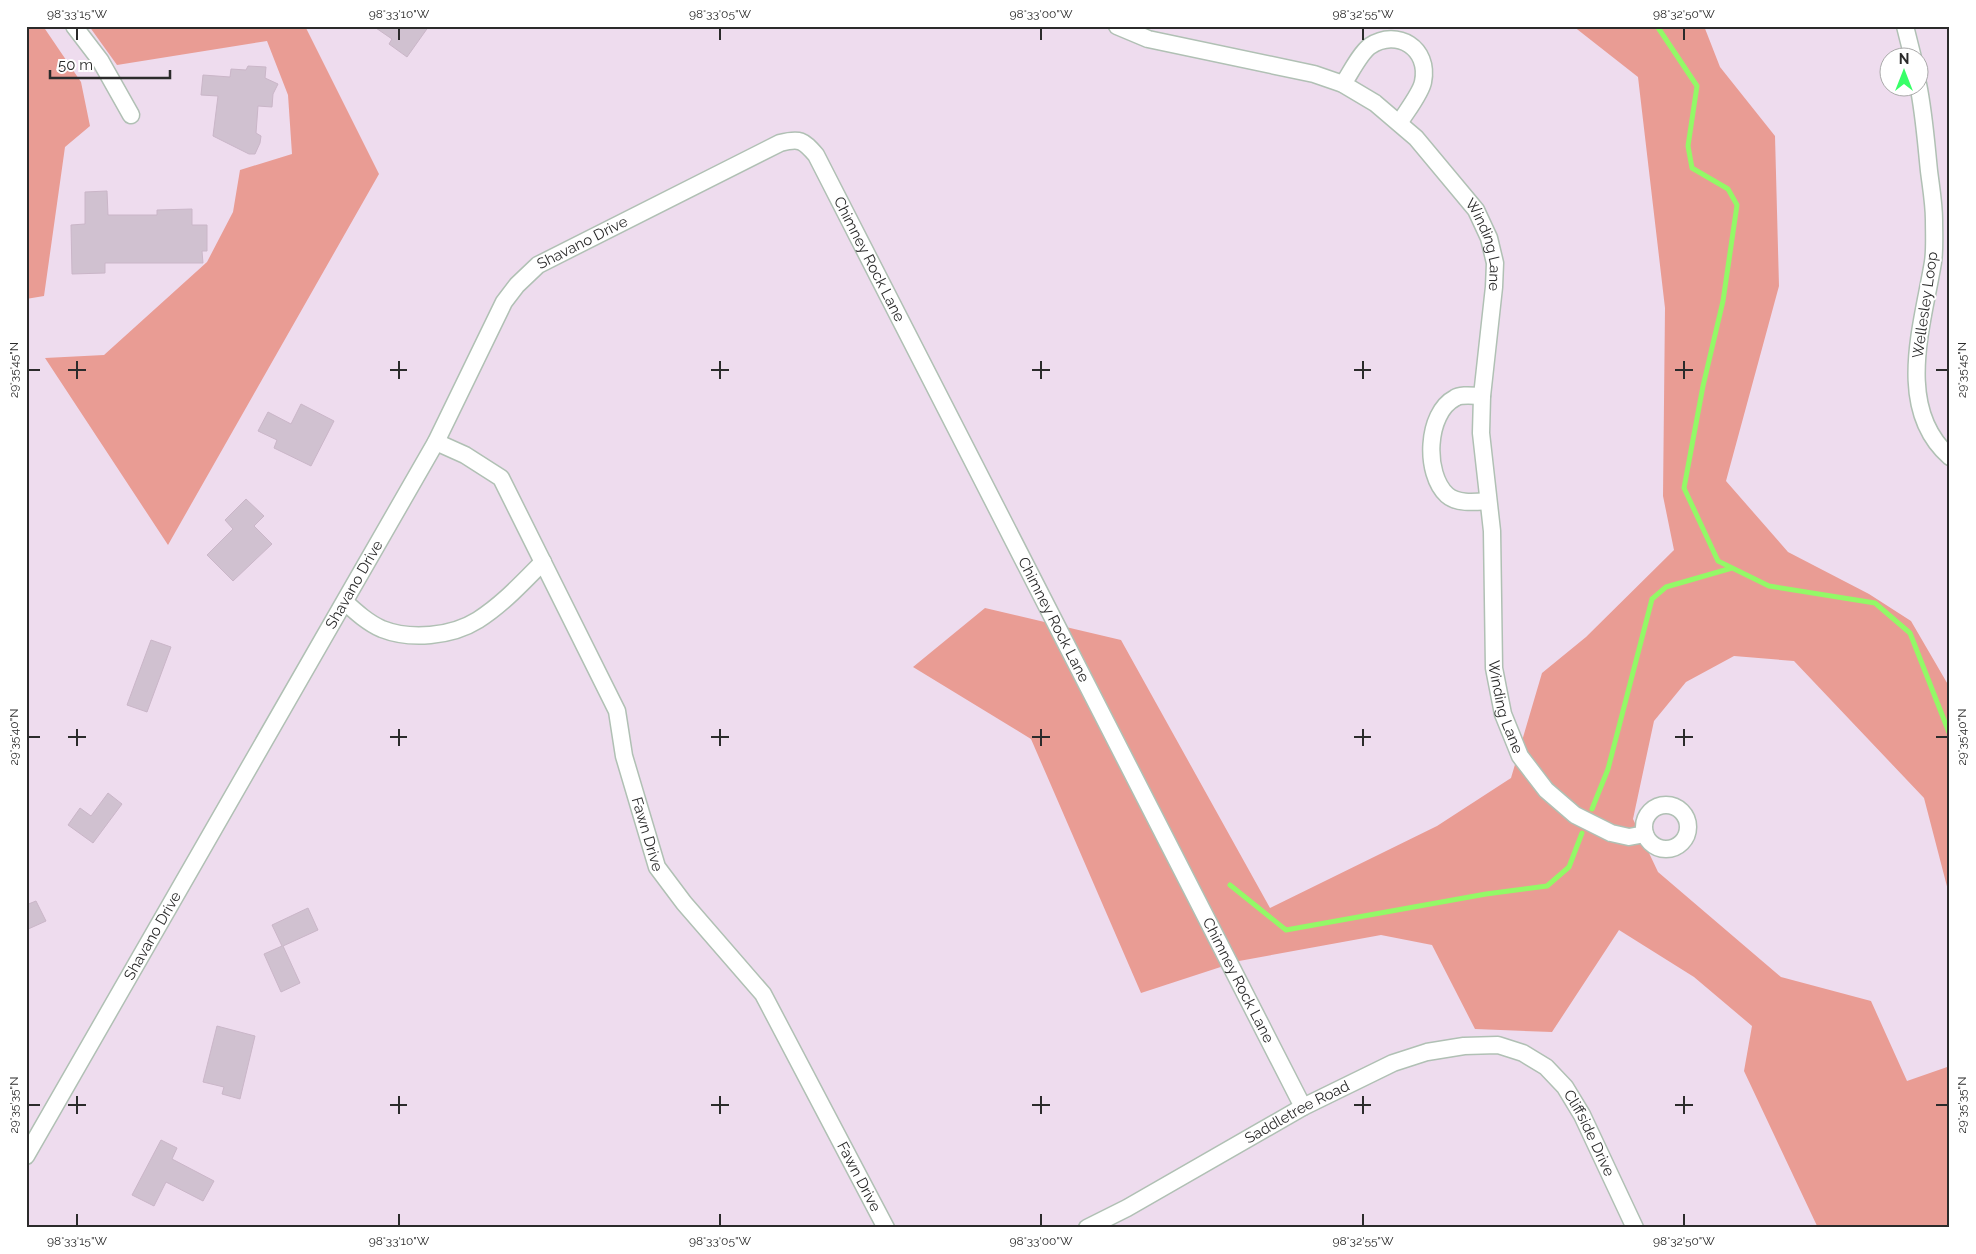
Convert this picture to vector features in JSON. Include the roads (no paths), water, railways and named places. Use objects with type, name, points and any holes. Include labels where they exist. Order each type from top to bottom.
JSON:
[{"type":"street","points":[[74,26],[100,60],[131,116]]},
{"type":"street","name":"Winding Lane","points":[[1117,26],[1148,39],[1314,74],[1343,84],[1375,102],[1400,122],[1416,138],[1476,210],[1489,238],[1495,264],[1482,396],[1481,433],[1492,531],[1494,668],[1503,714],[1520,756],[1529,770],[1546,790],[1575,815],[1611,833],[1629,836],[1645,834]]},
{"type":"street","points":[[1905,26],[1910,48]]},
{"type":"street","points":[[1343,84],[1367,48],[1380,40],[1400,40],[1418,50],[1424,64],[1423,84],[1400,122]]},
{"type":"street","name":"Wellesley Loop","points":[[1921,98],[1934,217],[1933,260],[1917,350],[1918,387],[1923,421],[1939,448],[1950,457]]},
{"type":"street","name":"Shavano Drive","points":[[26,1156],[436,442],[504,302],[517,285],[538,265],[780,143],[796,139]]},
{"type":"street","name":"Chimney Rock Lane","points":[[796,139],[806,144],[816,155],[1303,1106]]},
{"type":"street","points":[[1482,396],[1456,397],[1441,409],[1434,426],[1432,451],[1434,476],[1447,495],[1466,502],[1488,501]]},
{"type":"street","name":"Fawn Drive","points":[[436,442],[465,455],[502,478],[617,711],[624,756],[657,867],[684,903],[763,994],[886,1228]]},
{"type":"street","points":[[345,602],[362,617],[381,628],[402,635],[429,635],[456,630],[476,621],[504,601],[543,562]]},
{"type":"street","name":"Saddletree Road","points":[[1087,1228],[1127,1208],[1303,1106],[1393,1063],[1427,1052],[1464,1046],[1498,1045],[1523,1053]]},
{"type":"street","name":"Cliffside Drive","points":[[1523,1053],[1546,1067],[1568,1091],[1582,1115],[1635,1228]]},
{"type":"waterway","points":[[1657,26],[1697,86],[1688,146],[1692,168],[1728,189],[1737,205],[1723,301],[1703,386],[1684,488],[1718,561],[1769,586],[1875,603],[1910,633],[1950,735]]},
{"type":"waterway","points":[[1592,809],[1608,769],[1652,599],[1666,587],[1732,568]]},
{"type":"waterway","points":[[1230,885],[1286,930],[1486,894],[1547,886],[1569,867],[1582,833]]}]
